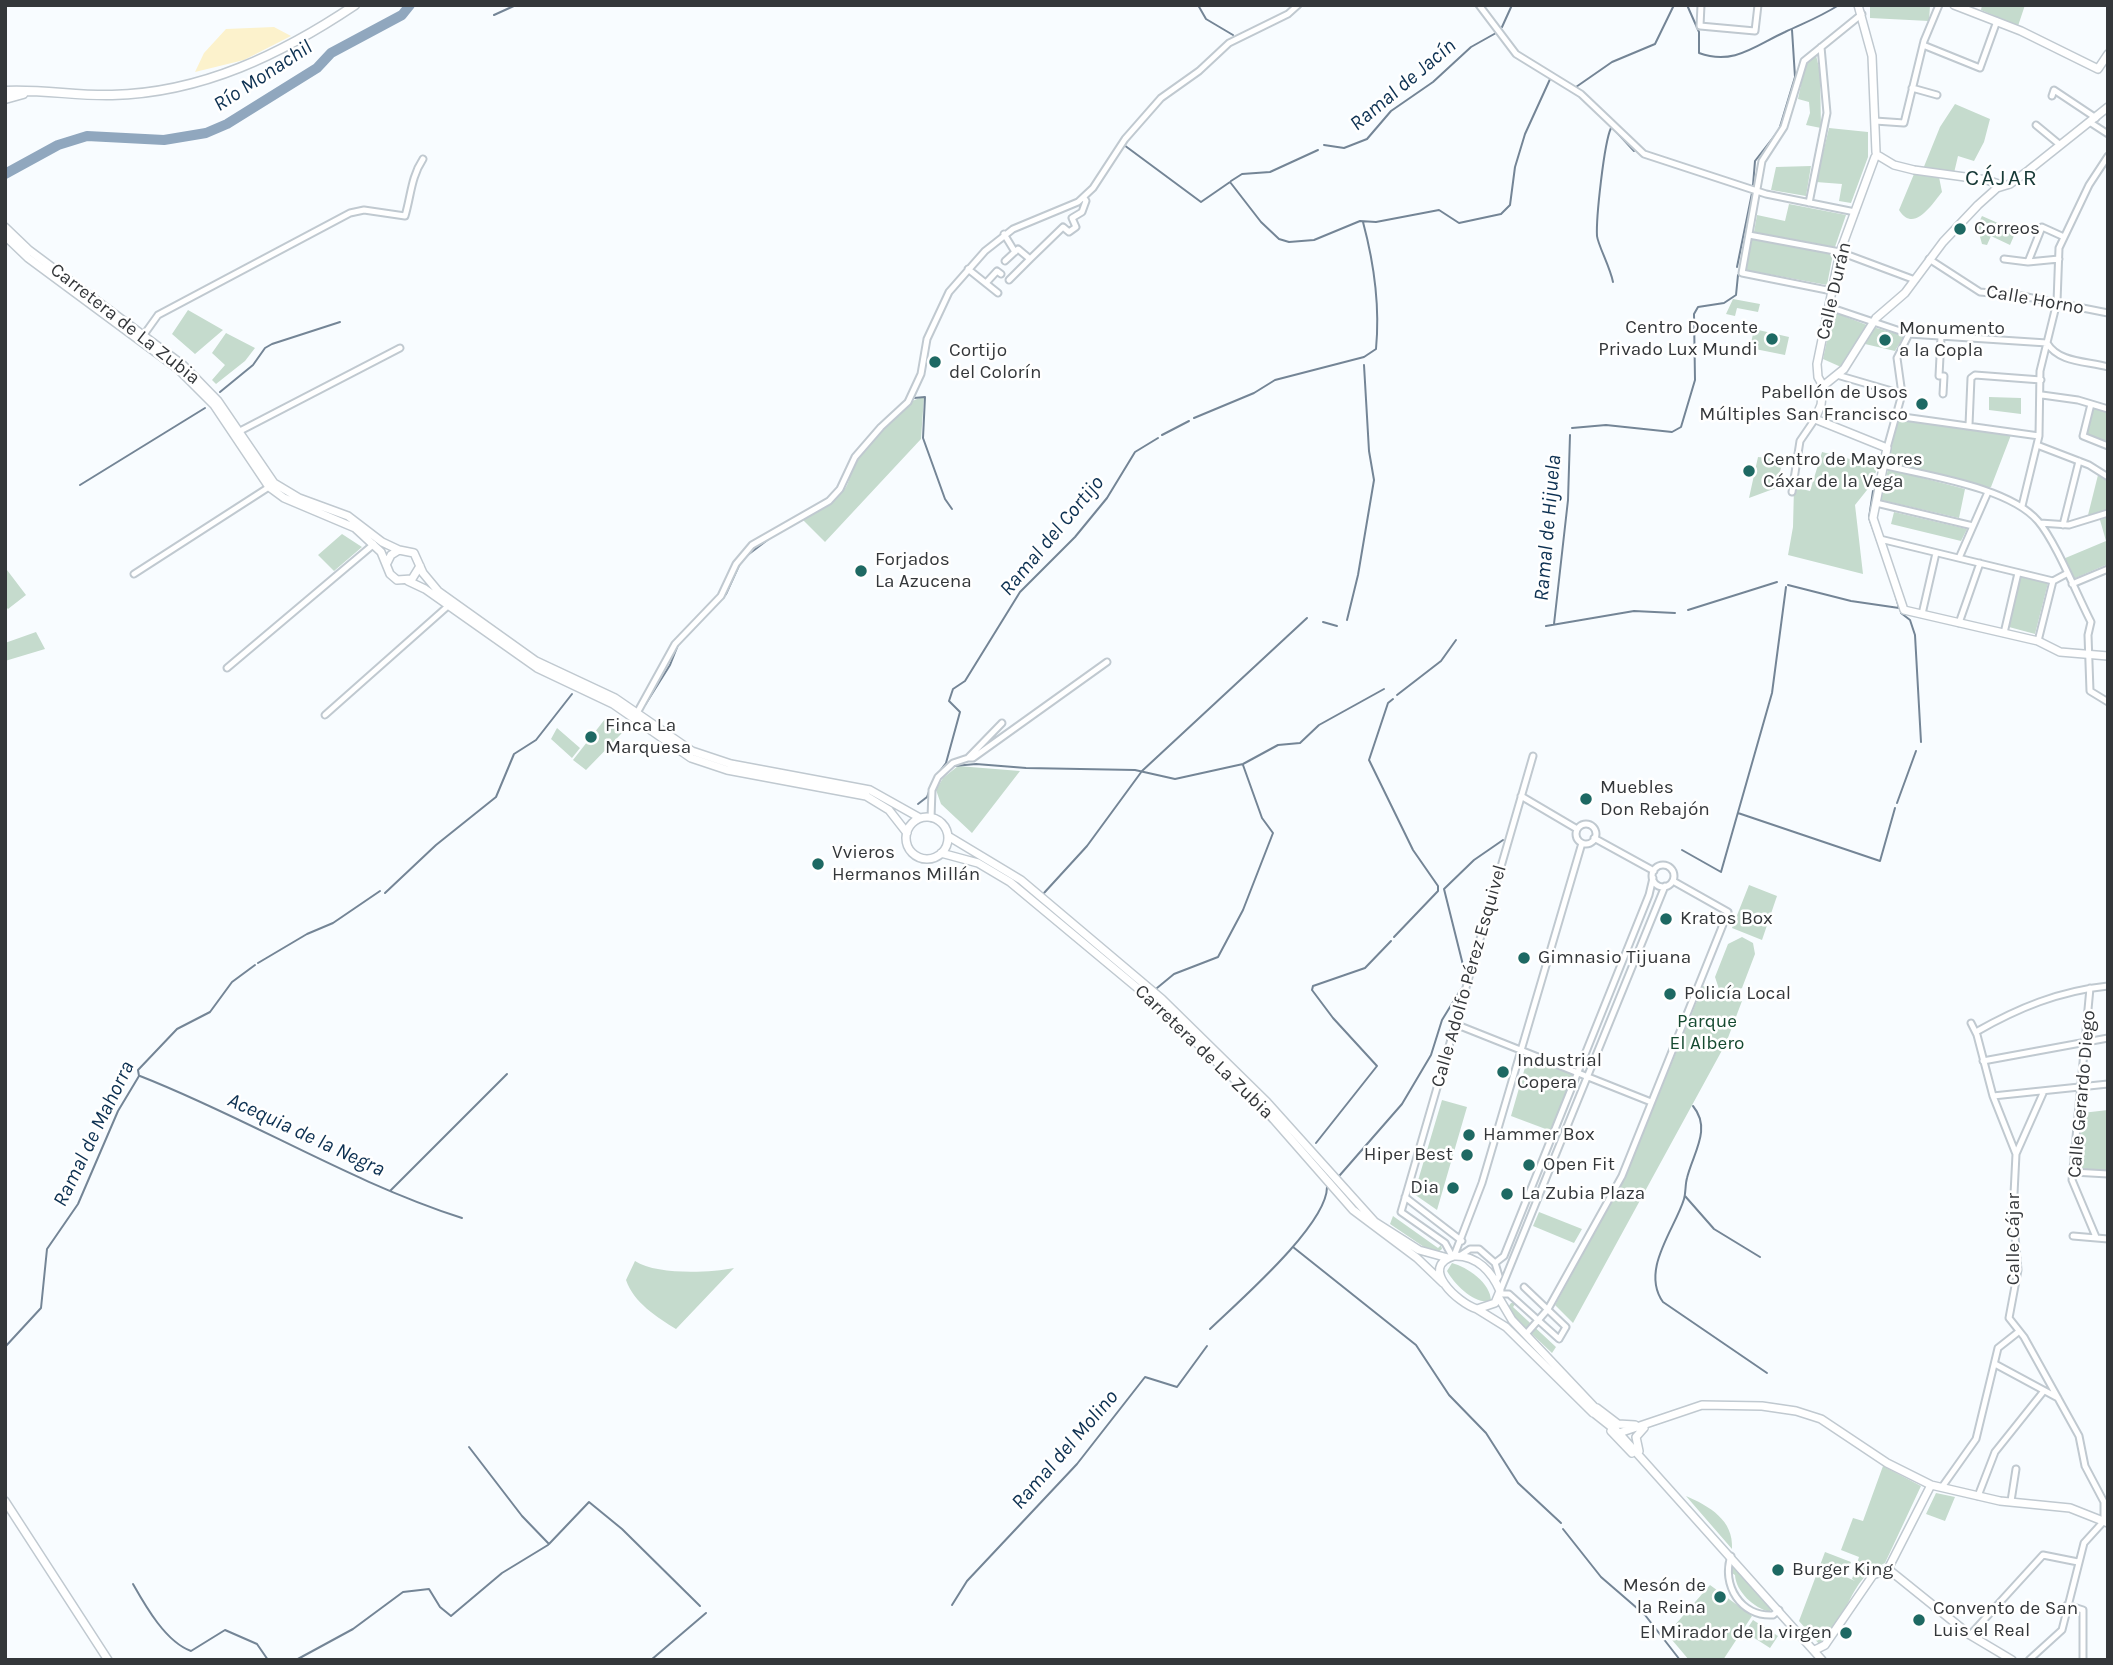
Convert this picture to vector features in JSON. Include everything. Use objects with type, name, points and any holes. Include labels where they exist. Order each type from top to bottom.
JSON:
[{"type":"main road","points":[[5,91],[115,95],[195,83],[256,62],[355,5]]},
{"type":"main road","points":[[5,99],[28,92]]},
{"type":"street","points":[[637,713],[675,644],[721,597],[743,554],[752,545],[834,496],[855,457],[908,402],[920,374],[927,339],[953,285],[1004,234],[1069,208],[1084,198],[1118,149],[1161,98],[1199,71],[1229,43],[1288,14],[1298,5]]},
{"type":"street","points":[[1479,5],[1516,54],[1581,94],[1644,154],[1757,191],[1855,212]]},
{"type":"street","points":[[1701,5],[1700,26],[1755,31],[1758,5]]},
{"type":"street","points":[[1858,5],[1872,56],[1877,155],[1894,165],[2001,185],[2010,184],[2059,144],[2094,121],[2108,107]]},
{"type":"street","points":[[1875,121],[1904,122],[1923,45],[1939,5]]},
{"type":"street","points":[[1954,5],[1977,9],[2098,69],[2108,54]]},
{"type":"street","points":[[1832,291],[1742,273],[1762,161],[1784,127],[1804,61],[1862,14]]},
{"type":"street","points":[[1923,45],[1980,68],[1997,21]]},
{"type":"street","points":[[1809,203],[1827,113],[1821,47]]},
{"type":"street","points":[[1912,88],[1937,95]]},
{"type":"street","points":[[2052,96],[2054,90],[2108,134]]},
{"type":"street","points":[[2036,125],[2059,144]]},
{"type":"street","name":"Calle Durán","points":[[1815,419],[1821,405],[1823,387],[1817,370],[1840,252],[1877,155]]},
{"type":"street","points":[[2022,506],[2039,436],[2041,380],[2057,302],[2059,259],[2064,237],[2089,185],[2108,156]]},
{"type":"street","points":[[143,336],[158,315],[350,213],[364,210],[405,216],[412,193],[411,182],[423,159]]},
{"type":"street","points":[[1823,387],[1844,369],[1873,323],[1905,293],[1929,259],[1970,213],[2001,185]]},
{"type":"street","points":[[1009,280],[1063,227],[1069,232],[1076,227],[1072,218],[1084,209],[1087,201],[1084,198]]},
{"type":"street","name":"Carretera de La Zubia","points":[[5,227],[29,250],[205,386],[240,431],[267,475],[280,488],[348,516],[382,542],[399,550]]},
{"type":"street","points":[[2028,261],[2042,227],[2064,237]]},
{"type":"street","points":[[1004,234],[1015,252]]},
{"type":"street","points":[[1749,235],[1840,252],[1914,280]]},
{"type":"street","name":"Carretera de La Zubia","points":[[5,236],[28,258],[191,381],[229,424],[269,487],[293,502],[348,523],[374,544],[387,564]]},
{"type":"street","points":[[1006,261],[1020,250],[1030,259]]},
{"type":"street","name":"Calle Horno","points":[[1929,259],[1980,292],[2057,302],[2108,313]]},
{"type":"street","points":[[2004,259],[2059,259]]},
{"type":"street","points":[[968,269],[998,293]]},
{"type":"street","points":[[986,283],[997,271],[1001,274]]},
{"type":"street","points":[[1829,307],[1909,334],[2047,343]]},
{"type":"street","points":[[1909,334],[1897,358],[1902,394],[1887,448],[1873,518],[1903,610],[2038,641],[2060,652],[2108,656]]},
{"type":"street","points":[[1941,337],[1938,376],[1944,376],[1943,394]]},
{"type":"street","points":[[2047,343],[2053,353],[2061,357],[2108,367]]},
{"type":"street","points":[[240,431],[400,348]]},
{"type":"street","points":[[1837,375],[1902,394]]},
{"type":"street","points":[[1969,425],[1971,378],[1975,375],[2041,380]]},
{"type":"street","points":[[2042,395],[2108,409]]},
{"type":"street","points":[[2091,404],[2083,436],[2108,446]]},
{"type":"street","points":[[1896,416],[2039,436]]},
{"type":"street","points":[[1792,492],[1800,441],[1815,419],[1887,448]]},
{"type":"street","points":[[2037,445],[2079,461],[2108,477]]},
{"type":"street","points":[[2063,525],[2079,461]]},
{"type":"street","points":[[1884,465],[1988,492],[2022,506],[2040,523],[2091,622],[2090,691],[2108,702]]},
{"type":"street","points":[[134,574],[269,487]]},
{"type":"street","points":[[1959,558],[1988,492]]},
{"type":"street","points":[[1876,503],[1973,526]]},
{"type":"street","points":[[2040,523],[2063,525],[2108,513]]},
{"type":"street","points":[[1880,540],[2053,581],[2067,575]]},
{"type":"street","points":[[227,668],[374,544]]},
{"type":"street","points":[[399,550],[414,553],[419,566],[438,591],[536,661],[603,692],[637,713],[704,757],[870,790],[920,818],[931,818],[942,824],[948,836],[941,853],[929,858],[917,856],[908,846],[907,833],[889,810],[866,796],[727,770],[691,758],[613,704],[537,668],[425,589],[393,578],[387,564],[391,555],[399,550]]},
{"type":"street","points":[[1922,614],[1936,553]]},
{"type":"street","points":[[1959,623],[1980,563]]},
{"type":"street","points":[[408,581],[416,575],[419,566]]},
{"type":"street","points":[[2071,584],[2108,569]]},
{"type":"street","points":[[2004,634],[2018,573]]},
{"type":"street","points":[[2038,641],[2053,581]]},
{"type":"street","points":[[325,715],[447,606]]},
{"type":"street","points":[[931,818],[932,790],[939,777],[953,763],[973,758],[1107,662]]},
{"type":"street","points":[[968,758],[1002,723]]},
{"type":"street","name":"Calle Adolfo Pérez Esquivel","points":[[1405,1196],[1533,756]]},
{"type":"street","points":[[1521,796],[1577,829]]},
{"type":"street","points":[[907,833],[920,818]]},
{"type":"street","points":[[1582,843],[1576,835],[1577,829],[1583,824],[1591,825],[1595,831],[1594,838]]},
{"type":"street","name":"Carretera de La Zubia","points":[[948,836],[1021,880],[1162,999],[1225,1058],[1309,1146],[1357,1205],[1383,1227],[1419,1250],[1454,1256]]},
{"type":"street","points":[[1582,843],[1594,838]]},
{"type":"street","points":[[1594,838],[1653,875],[1656,884],[1665,886]]},
{"type":"street","points":[[1454,1256],[1466,1231],[1582,843]]},
{"type":"street","name":"Carretera de La Zubia","points":[[941,853],[978,863],[1010,882],[1153,1001],[1258,1102],[1353,1210],[1384,1236],[1418,1258],[1443,1283]]},
{"type":"street","points":[[1494,1263],[1504,1256],[1578,1073],[1653,875],[1659,866],[1668,867],[1673,871],[1673,881]]},
{"type":"street","points":[[1477,1308],[1489,1307],[1500,1294],[1665,886],[1673,881]]},
{"type":"street","points":[[1526,1334],[1548,1309],[1622,1176],[1728,912],[1673,881]]},
{"type":"street","points":[[1977,1034],[2012,1015],[2051,1000],[2108,987]]},
{"type":"street","name":"Calle Gerardo Diego","points":[[2090,989],[2072,1180],[2096,1237]]},
{"type":"street","name":"Calle Cájar","points":[[1970,1023],[1977,1034],[1993,1096],[2016,1154],[2013,1214],[2018,1270],[2008,1310],[2009,1318],[2017,1333],[2024,1337],[2079,1436],[2085,1466],[2104,1502],[2106,1522]]},
{"type":"street","points":[[1455,1024],[1651,1102]]},
{"type":"street","points":[[1983,1061],[2108,1038]]},
{"type":"street","points":[[1993,1096],[2108,1084]]},
{"type":"street","points":[[2016,1154],[2044,1091]]},
{"type":"street","points":[[2073,1172],[2108,1174]]},
{"type":"street","points":[[1462,1241],[1405,1196],[1401,1212],[1446,1243],[1454,1256],[1483,1266],[1496,1281],[1506,1312],[1731,1556],[1822,1660]]},
{"type":"street","points":[[2073,1236],[2108,1239]]},
{"type":"street","points":[[1496,1281],[1499,1276],[1494,1263],[1479,1249],[1470,1249],[1454,1256],[1441,1268],[1443,1283],[1455,1297],[1506,1327],[1619,1433],[1674,1495]]},
{"type":"street","points":[[1500,1294],[1509,1294],[1559,1339],[1566,1327],[1524,1287]]},
{"type":"street","points":[[1942,1487],[1976,1439],[1998,1348],[2017,1333]]},
{"type":"street","points":[[1995,1364],[2058,1398]]},
{"type":"street","points":[[1979,1496],[1995,1451],[2043,1392]]},
{"type":"street","points":[[1619,1433],[1690,1407],[1715,1404],[1796,1411],[1821,1419],[1887,1463],[1931,1485],[1979,1496],[2070,1507],[2106,1522],[2084,1543],[2062,1630],[2029,1660]]},
{"type":"street","points":[[1592,1408],[1625,1426],[1652,1422]]},
{"type":"street","points":[[1643,1458],[1636,1437],[1652,1422]]},
{"type":"street","points":[[2011,1501],[2016,1469]]},
{"type":"street","points":[[1815,1650],[1825,1645],[1873,1575],[1888,1569],[1931,1485]]},
{"type":"street","points":[[5,1501],[108,1660]]},
{"type":"street","points":[[1970,1635],[2043,1555],[2078,1562]]},
{"type":"street","points":[[1731,1556],[1726,1575],[1734,1596],[1765,1615],[1773,1615],[1780,1610]]},
{"type":"street","points":[[1888,1569],[1970,1635],[2012,1660]]},
{"type":"street","points":[[2067,1605],[2083,1610],[2083,1660]]},
{"type":"green space","points":[[1870,5],[1930,6],[1929,21],[1870,18]]},
{"type":"green space","points":[[1982,5],[2025,5],[2018,26],[1981,10]]},
{"type":"green space","points":[[1816,55],[1820,72],[1821,128],[1806,125],[1810,113],[1809,102],[1798,99],[1805,66]]},
{"type":"green space","points":[[1955,104],[1990,119],[1984,142],[1974,161],[1958,156],[1954,173],[1923,169],[1940,127]]},
{"type":"green space","points":[[1829,128],[1868,132],[1868,157],[1851,203],[1839,201],[1842,184],[1816,182]]},
{"type":"green space","points":[[1811,166],[1806,196],[1771,190],[1776,167]]},
{"type":"green space","points":[[1914,174],[1939,177],[1942,192],[1922,215],[1911,219],[1899,210]]},
{"type":"green space","points":[[1789,204],[1846,215],[1835,247],[1754,232],[1757,215],[1785,221]]},
{"type":"green space","points":[[1982,216],[2016,231],[2010,245],[1991,236],[1987,245],[1982,244],[1977,226]]},
{"type":"green space","points":[[1752,239],[1833,254],[1827,285],[1746,270]]},
{"type":"green space","points":[[1733,299],[1760,304],[1758,312],[1737,308],[1735,316],[1726,314]]},
{"type":"green space","points":[[188,310],[223,330],[195,354],[172,334]]},
{"type":"green space","points":[[1833,312],[1867,325],[1841,367],[1823,359]]},
{"type":"green space","points":[[1873,327],[1904,336],[1895,351],[1865,344]]},
{"type":"green space","points":[[1754,329],[1789,337],[1785,355],[1750,348]]},
{"type":"green space","points":[[226,333],[255,348],[245,361],[216,384],[212,380],[225,365],[212,353]]},
{"type":"green space","points":[[924,397],[921,439],[825,542],[802,519],[842,492],[860,453],[895,413],[905,405]]},
{"type":"green space","points":[[1989,397],[2021,398],[2021,414],[1989,410]]},
{"type":"green space","points":[[2094,408],[2108,412],[2108,443],[2086,435]]},
{"type":"green space","points":[[1898,420],[2011,435],[1991,487],[1986,489],[1888,462]]},
{"type":"green space","points":[[1822,452],[1878,466],[1871,485],[1855,505],[1863,574],[1788,555],[1793,527],[1794,487],[1810,491]]},
{"type":"green space","points":[[1758,457],[1783,460],[1776,488],[1749,498]]},
{"type":"green space","points":[[1888,469],[1965,489],[1959,518],[1881,500]]},
{"type":"green space","points":[[2098,475],[2108,482],[2108,509],[2088,515]]},
{"type":"green space","points":[[1894,512],[1967,529],[1961,541],[1891,524]]},
{"type":"green space","points":[[2108,517],[2108,564],[2073,579],[2063,559],[2106,541],[2100,520]]},
{"type":"green space","points":[[342,534],[362,547],[334,571],[318,555]]},
{"type":"green space","points":[[7,570],[26,595],[8,609],[5,606]]},
{"type":"green space","points":[[2020,577],[2048,583],[2035,634],[2009,627]]},
{"type":"green space","points":[[36,632],[45,649],[5,661],[5,643]]},
{"type":"green space","points":[[605,719],[622,733],[586,770],[573,760]]},
{"type":"green space","points":[[557,728],[580,748],[572,758],[551,739]]},
{"type":"green space","points":[[958,766],[1020,771],[972,833],[941,804],[936,790],[943,778]]},
{"type":"green space","points":[[1749,885],[1777,896],[1762,940],[1732,928]]},
{"type":"green space","name":"Parque El Albero","points":[[1742,937],[1753,943],[1755,954],[1742,988],[1727,995],[1742,1001],[1726,1043],[1573,1323],[1555,1305],[1625,1178],[1703,986],[1720,992],[1715,977],[1728,944]]},
{"type":"green space","points":[[1528,1057],[1573,1075],[1551,1131],[1511,1116]]},
{"type":"green space","points":[[1442,1100],[1467,1107],[1437,1210],[1414,1194]]},
{"type":"green space","points":[[2108,1110],[2108,1171],[2076,1168],[2082,1113]]},
{"type":"green space","points":[[1539,1212],[1582,1229],[1574,1243],[1533,1226]]},
{"type":"green space","points":[[1393,1216],[1438,1248],[1441,1245],[1442,1249],[1438,1252],[1424,1247],[1390,1224]]},
{"type":"green space","points":[[635,1261],[644,1266],[669,1271],[697,1272],[734,1268],[676,1329],[647,1309],[630,1288],[626,1280]]},
{"type":"green space","points":[[1452,1263],[1483,1282],[1491,1301],[1478,1300],[1460,1288],[1447,1271]]},
{"type":"green space","points":[[1511,1303],[1516,1303],[1513,1307],[1556,1347],[1552,1353],[1514,1317],[1508,1307]]},
{"type":"green space","points":[[1883,1466],[1921,1486],[1885,1563],[1863,1579],[1837,1624],[1819,1644],[1799,1621],[1825,1552],[1851,1562],[1846,1575],[1826,1568],[1855,1581],[1852,1579],[1859,1557],[1841,1550],[1853,1518],[1863,1521]]},
{"type":"green space","points":[[1936,1493],[1955,1497],[1945,1521],[1926,1514]]},
{"type":"green space","points":[[1686,1496],[1718,1515],[1729,1530],[1732,1549]]},
{"type":"green space","points":[[1731,1565],[1771,1608],[1770,1612],[1752,1603],[1742,1593],[1735,1575],[1730,1572]]},
{"type":"green space","points":[[1710,1585],[1752,1616],[1723,1660],[1689,1660],[1667,1634]]},
{"type":"green space","points":[[1753,1620],[1778,1636],[1770,1648],[1745,1632]]},
{"type":"sand","points":[[274,27],[291,36],[244,60],[195,72],[204,53],[226,29]]},
{"type":"waterway","name":"Río Monachil","points":[[5,174],[58,145],[87,136],[164,140],[206,133],[227,124],[317,68],[331,53],[402,15],[410,5]]},
{"type":"waterway","points":[[494,15],[516,5]]},
{"type":"waterway","points":[[1198,5],[1206,19],[1233,35]]},
{"type":"waterway","name":"Ramal de Jacín","points":[[1502,27],[1512,5]]},
{"type":"waterway","points":[[1576,87],[1612,62],[1655,44],[1674,5]]},
{"type":"waterway","points":[[1687,5],[1699,32],[1699,53],[1723,57],[1754,48],[1839,5]]},
{"type":"waterway","points":[[1753,185],[1755,161],[1779,130],[1795,77],[1792,30]]},
{"type":"waterway","name":"Ramal de Jacín","points":[[1324,145],[1344,148],[1367,139],[1391,111],[1433,82],[1471,47],[1496,33]]},
{"type":"waterway","points":[[1124,145],[1201,202],[1230,182],[1261,222],[1279,239],[1289,242],[1314,240],[1360,221],[1376,222],[1439,210],[1459,223],[1501,214],[1510,205],[1515,167],[1525,134],[1551,77]]},
{"type":"waterway","points":[[1611,126],[1634,151]]},
{"type":"waterway","points":[[1611,128],[1601,181],[1597,236],[1613,282]]},
{"type":"waterway","name":"Ramal de Jacín","points":[[1231,181],[1242,174],[1270,172],[1318,150]]},
{"type":"waterway","points":[[1737,267],[1752,193]]},
{"type":"waterway","points":[[1194,418],[1254,393],[1275,380],[1364,357],[1376,349],[1375,285],[1363,222]]},
{"type":"waterway","points":[[1572,428],[1606,425],[1672,432],[1681,427],[1695,380],[1694,314],[1698,307],[1724,303],[1736,295],[1738,275]]},
{"type":"waterway","points":[[220,392],[253,365],[265,348],[340,322]]},
{"type":"waterway","points":[[1347,620],[1358,575],[1374,480],[1369,451],[1364,365]]},
{"type":"waterway","points":[[914,398],[925,397],[923,438],[945,499],[952,509]]},
{"type":"waterway","points":[[80,485],[205,408]]},
{"type":"waterway","points":[[1162,435],[1189,421]]},
{"type":"waterway","name":"Ramal de Hijuela","points":[[1554,624],[1568,500],[1570,435]]},
{"type":"waterway","name":"Ramal del Cortijo","points":[[937,775],[946,763],[960,712],[949,701],[953,689],[965,681],[1020,592],[1075,537],[1107,498],[1135,452],[1158,438]]},
{"type":"waterway","points":[[842,490],[849,476]]},
{"type":"waterway","points":[[1873,491],[1869,518],[1882,554]]},
{"type":"waterway","points":[[745,557],[774,535]]},
{"type":"waterway","points":[[645,705],[670,665],[678,645],[726,594],[741,561]]},
{"type":"waterway","points":[[1688,610],[1777,582]]},
{"type":"waterway","points":[[1788,585],[1851,601],[1899,608],[1894,590]]},
{"type":"waterway","points":[[1682,850],[1721,872],[1772,693],[1786,587]]},
{"type":"waterway","points":[[1546,626],[1634,611],[1675,613]]},
{"type":"waterway","points":[[1901,613],[1910,620],[1915,635],[1921,742]]},
{"type":"waterway","points":[[1044,893],[1087,846],[1142,771],[1307,618]]},
{"type":"waterway","points":[[1323,622],[1337,626]]},
{"type":"waterway","points":[[1397,695],[1441,661],[1456,640]]},
{"type":"waterway","points":[[954,766],[976,764],[1026,768],[1135,770],[1175,779],[1243,764],[1278,745],[1300,743],[1319,725],[1384,689]]},
{"type":"waterway","name":"Ramal de Mahorra","points":[[385,893],[436,845],[496,797],[514,754],[536,740],[572,694]]},
{"type":"waterway","points":[[1393,699],[1388,703],[1369,760],[1413,850],[1438,886],[1438,891],[1394,937]]},
{"type":"waterway","points":[[1897,803],[1916,751]]},
{"type":"waterway","points":[[1157,988],[1174,974],[1218,957],[1243,910],[1273,833],[1262,818],[1243,765]]},
{"type":"waterway","name":"Ramal del Cortijo","points":[[918,804],[927,797],[930,789]]},
{"type":"waterway","points":[[1738,813],[1880,861],[1895,808]]},
{"type":"waterway","points":[[1465,973],[1444,889],[1474,860],[1503,840]]},
{"type":"waterway","name":"Ramal de Mahorra","points":[[258,963],[307,934],[333,923],[380,891]]},
{"type":"waterway","points":[[1316,1143],[1377,1066],[1333,1018],[1312,990],[1313,986],[1365,968],[1391,941]]},
{"type":"waterway","name":"Ramal de Mahorra","points":[[5,1347],[41,1308],[47,1249],[78,1204],[118,1111],[139,1076],[138,1070],[177,1029],[210,1012],[232,982],[255,965]]},
{"type":"waterway","points":[[1340,1175],[1402,1104],[1431,1055],[1442,1020],[1461,989]]},
{"type":"waterway","points":[[390,1191],[507,1074]]},
{"type":"waterway","name":"Acequia de la Negra","points":[[140,1076],[221,1111],[380,1187],[462,1218]]},
{"type":"waterway","name":"Ramal del Molino","points":[[1693,1106],[1701,1123],[1701,1132],[1680,1211],[1657,1263],[1657,1290],[1663,1302],[1767,1373]]},
{"type":"waterway","points":[[1260,1111],[1271,1122]]},
{"type":"waterway","name":"Ramal del Molino","points":[[1210,1329],[1260,1282],[1298,1241],[1323,1203],[1327,1187]]},
{"type":"waterway","points":[[1685,1196],[1714,1229],[1760,1257]]},
{"type":"waterway","points":[[1293,1247],[1416,1345],[1449,1395],[1486,1433],[1518,1483],[1561,1523]]},
{"type":"waterway","name":"Ramal del Molino","points":[[952,1605],[967,1581],[1077,1464],[1145,1377],[1177,1387],[1207,1346]]},
{"type":"waterway","points":[[469,1447],[522,1516],[549,1544],[589,1502],[622,1529],[700,1606]]},
{"type":"waterway","points":[[1563,1529],[1601,1577],[1645,1615],[1680,1660]]},
{"type":"waterway","points":[[296,1660],[353,1629],[403,1592],[429,1589],[440,1607],[451,1616],[502,1573],[548,1545]]},
{"type":"waterway","points":[[133,1584],[165,1632],[182,1646],[191,1651],[225,1630],[257,1644],[268,1660]]},
{"type":"waterway","points":[[651,1660],[706,1613]]},
{"type":"place","name":"Correos","points":[[1960,229]]},
{"type":"place","name":"Centro Docente Privado Lux Mundi","points":[[1772,339]]},
{"type":"place","name":"Monumento a la Copla","points":[[1885,340]]},
{"type":"place","name":"Cortijo del Colorín","points":[[935,362]]},
{"type":"place","name":"Pabellón de Usos Múltiples San Francisco","points":[[1922,404]]},
{"type":"place","name":"Centro de Mayores Cáxar de la Vega","points":[[1749,471]]},
{"type":"place","name":"Forjados La Azucena","points":[[861,571]]},
{"type":"place","name":"Finca La Marquesa","points":[[591,737]]},
{"type":"place","name":"Muebles Don Rebajón","points":[[1586,799]]},
{"type":"place","name":"Vvieros Hermanos Millán","points":[[818,864]]},
{"type":"place","name":"Kratos Box","points":[[1666,919]]},
{"type":"place","name":"Gimnasio Tijuana","points":[[1524,958]]},
{"type":"place","name":"Policía Local","points":[[1670,994]]},
{"type":"place","name":"Industrial Copera","points":[[1503,1072]]},
{"type":"place","name":"Hammer Box","points":[[1469,1135]]},
{"type":"place","name":"Hiper Best","points":[[1467,1155]]},
{"type":"place","name":"Open Fit","points":[[1529,1165]]},
{"type":"place","name":"Dia","points":[[1453,1188]]},
{"type":"place","name":"La Zubia Plaza","points":[[1507,1194]]},
{"type":"place","name":"Burger King","points":[[1778,1570]]},
{"type":"place","name":"Mesón de la Reina","points":[[1720,1597]]},
{"type":"place","name":"Convento de San Luis el Real","points":[[1919,1620]]},
{"type":"place","name":"El Mirador de la virgen","points":[[1846,1633]]},
{"type":"district","name":"CÁJAR","points":[[2002,178]]}]
